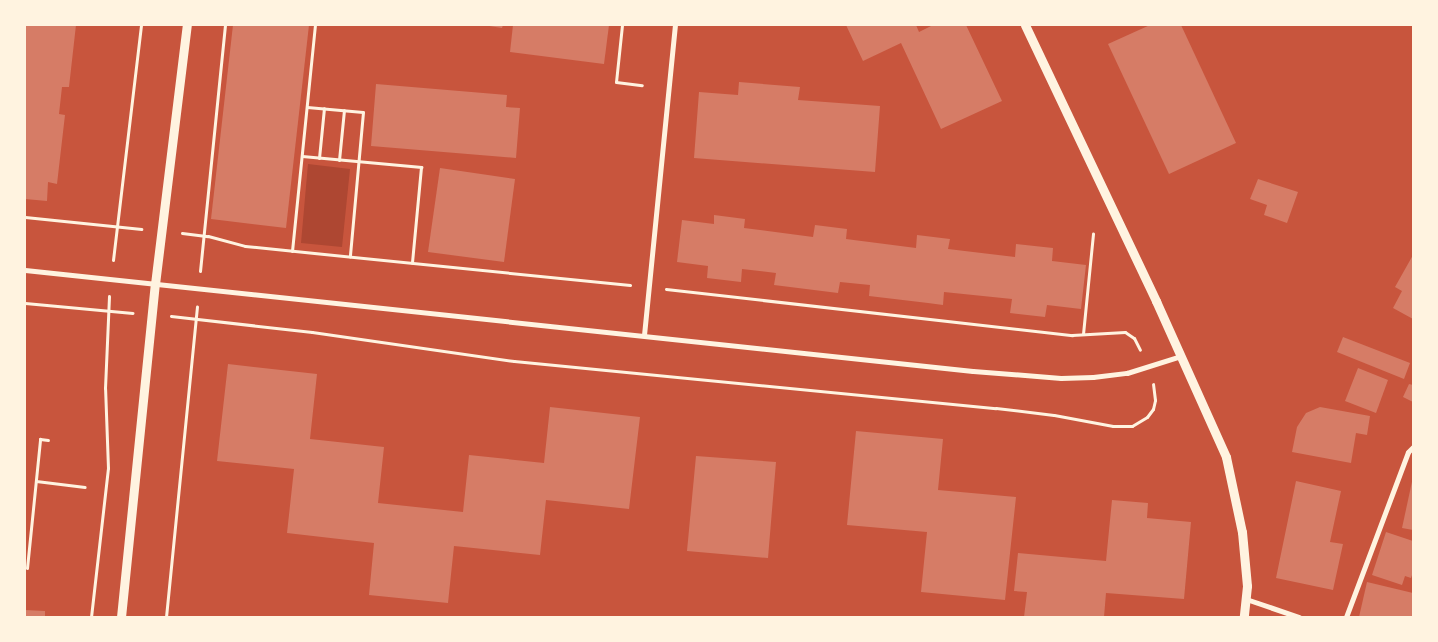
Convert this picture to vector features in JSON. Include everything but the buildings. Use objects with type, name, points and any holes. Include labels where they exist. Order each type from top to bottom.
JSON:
[{"type":"street","points":[[121,617],[155,284],[187,25]]},
{"type":"street","points":[[644,335],[675,25]]},
{"type":"street","points":[[1025,25],[1218,438],[1232,481],[1242,532],[1246,600],[1244,617]]},
{"type":"street","points":[[25,270],[973,371],[1061,378],[1127,373],[1181,356]]},
{"type":"street","points":[[1346,617],[1408,452],[1413,447]]},
{"type":"street","points":[[1246,600],[1300,617]]},
{"type":"path","points":[[91,617],[108,468],[105,388],[110,280],[141,25]]},
{"type":"path","points":[[166,617],[225,25]]},
{"type":"path","points":[[292,251],[315,25]]},
{"type":"path","points":[[622,25],[616,82],[642,84]]},
{"type":"path","points":[[306,107],[363,112],[350,256]]},
{"type":"path","points":[[319,158],[324,108]]},
{"type":"path","points":[[339,160],[344,110]]},
{"type":"path","points":[[302,156],[421,167],[412,263]]},
{"type":"path","points":[[25,217],[117,227]]},
{"type":"path","points":[[1083,334],[1094,233]]},
{"type":"path","points":[[27,568],[40,439],[48,440]]},
{"type":"path","points":[[36,482],[85,486]]},
{"type":"shaded area","points":[[308,164],[350,169],[342,247],[301,243]]}]
